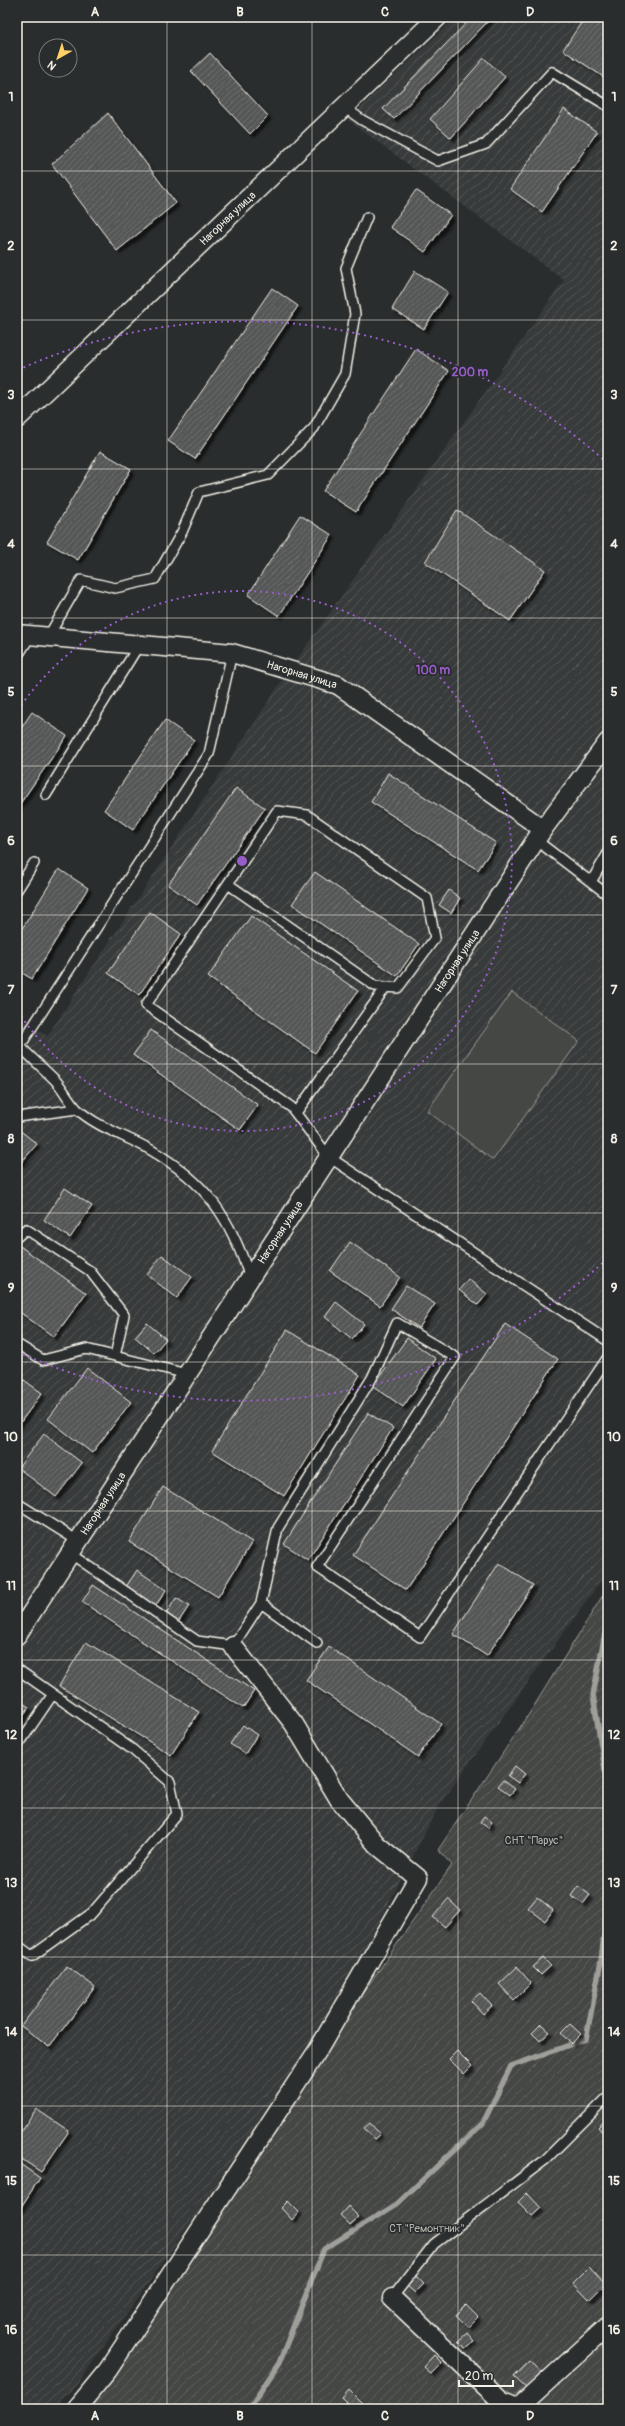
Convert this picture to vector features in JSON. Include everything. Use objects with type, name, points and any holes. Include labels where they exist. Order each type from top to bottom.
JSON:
[{"type":"street","name":"Нагорная улица","points":[[17,419],[438,17]]},
{"type":"street","name":"Нагорная улица","points":[[32,635],[232,653],[338,685],[540,835]]},
{"type":"street","name":"Нагорная улица","points":[[17,1635],[540,835],[608,742]]},
{"type":"street","points":[[76,2409],[108,2370],[313,2057],[418,1878],[377,1845],[339,1799],[294,1724],[233,1646]]},
{"type":"street","points":[[392,2298],[501,2401],[518,2409],[608,2326]]},
{"type":"lane","points":[[344,107],[362,120],[438,161],[486,144],[552,72],[608,106]]},
{"type":"lane","points":[[17,657],[32,635],[81,580],[115,588],[155,579],[182,532],[199,492],[268,476],[314,428],[345,374],[355,314],[346,268],[367,217]]},
{"type":"lane","points":[[46,795],[139,645]]},
{"type":"lane","points":[[232,653],[209,754],[18,1046],[56,1080],[76,1108],[112,1132],[150,1150],[195,1181],[225,1218],[239,1246],[250,1278]]},
{"type":"lane","points":[[228,884],[375,986],[398,988],[434,938],[427,898],[307,815],[277,811],[146,1005],[291,1107],[329,1157],[608,1340]]},
{"type":"lane","points":[[540,835],[590,882],[608,895]]},
{"type":"lane","points":[[590,882],[608,853]]},
{"type":"lane","points":[[17,890],[34,863]]},
{"type":"lane","points":[[296,1113],[386,987]]},
{"type":"lane","points":[[17,1117],[76,1108]]},
{"type":"lane","points":[[17,1237],[26,1229],[90,1271],[124,1315],[115,1356]]},
{"type":"lane","points":[[17,1503],[197,1641],[233,1646],[261,1603],[278,1528],[372,1378],[397,1323],[455,1357],[317,1567],[420,1637],[608,1357]]},
{"type":"lane","points":[[17,1344],[43,1360],[86,1349],[187,1374]]},
{"type":"lane","points":[[261,1603],[317,1643]]},
{"type":"lane","points":[[17,1668],[133,1750],[170,1782],[177,1814],[92,1913],[32,1956],[17,1945]]},
{"type":"lane","points":[[17,1747],[53,1694]]},
{"type":"lane","points":[[392,2298],[434,2244],[544,2160],[608,2097]]},
{"type":"shaded area","points":[[456,17],[608,17],[608,1571],[440,1804],[315,2046],[76,2386],[52,2409],[17,2409],[17,1016],[47,1036],[281,682],[564,280],[348,120]]},
{"type":"green space","points":[[512,992],[579,1041],[493,1160],[427,1111]]},
{"type":"green space","name":"СТ \"Ремонтник\"","points":[[608,1587],[608,2409],[81,2409],[286,2114],[363,1993],[452,1865],[438,1850],[529,1714]]},
{"type":"building","points":[[472,17],[492,17],[394,119],[383,109]]},
{"type":"building","points":[[585,17],[608,17],[608,80],[563,50]]},
{"type":"building","points":[[210,53],[268,116],[250,134],[191,71]]},
{"type":"building","points":[[484,58],[505,77],[451,138],[430,119]]},
{"type":"building","points":[[564,109],[597,132],[542,212],[510,189]]},
{"type":"building","points":[[108,113],[176,203],[117,251],[52,164]]},
{"type":"building","points":[[416,190],[451,215],[425,252],[390,227]]},
{"type":"building","points":[[415,271],[448,292],[424,329],[392,309]]},
{"type":"building","points":[[272,288],[298,306],[195,459],[168,441]]},
{"type":"building","points":[[416,349],[449,371],[356,512],[323,491]]},
{"type":"building","points":[[100,451],[131,469],[78,560],[47,542]]},
{"type":"building","points":[[457,510],[545,570],[510,621],[425,562]]},
{"type":"building","points":[[300,515],[332,535],[279,616],[248,595]]},
{"type":"building","points":[[32,712],[67,736],[17,808],[17,734]]},
{"type":"building","points":[[165,720],[194,740],[133,830],[104,810]]},
{"type":"building","points":[[388,773],[496,843],[478,870],[371,802]]},
{"type":"building","points":[[236,788],[265,808],[197,905],[168,885]]},
{"type":"building","points":[[59,869],[88,888],[32,979],[17,970],[17,937]]},
{"type":"building","points":[[315,872],[419,944],[397,976],[292,904]]},
{"type":"building","points":[[449,890],[460,898],[451,913],[439,905]]},
{"type":"building","points":[[150,912],[181,934],[139,995],[108,973]]},
{"type":"building","points":[[251,916],[358,991],[315,1053],[208,977]]},
{"type":"building","points":[[151,1030],[258,1105],[240,1130],[133,1055]]},
{"type":"building","points":[[17,1128],[37,1144],[20,1164],[17,1161]]},
{"type":"building","points":[[65,1188],[92,1206],[70,1238],[44,1220]]},
{"type":"building","points":[[350,1242],[400,1277],[380,1306],[330,1271]]},
{"type":"building","points":[[17,1244],[86,1293],[54,1337],[17,1310]]},
{"type":"building","points":[[162,1255],[192,1277],[177,1298],[147,1275]]},
{"type":"building","points":[[468,1279],[487,1294],[478,1305],[459,1290]]},
{"type":"building","points":[[406,1286],[435,1304],[419,1328],[391,1309]]},
{"type":"building","points":[[336,1302],[364,1324],[352,1339],[325,1317]]},
{"type":"building","points":[[147,1323],[166,1339],[154,1353],[135,1337]]},
{"type":"building","points":[[505,1324],[558,1359],[406,1590],[353,1555]]},
{"type":"building","points":[[287,1330],[360,1375],[284,1496],[212,1451]]},
{"type":"building","points":[[407,1338],[436,1359],[403,1407],[373,1386]]},
{"type":"building","points":[[87,1368],[131,1402],[92,1453],[48,1419]]},
{"type":"building","points":[[17,1375],[42,1393],[17,1427]]},
{"type":"building","points":[[368,1413],[393,1428],[308,1560],[284,1544]]},
{"type":"building","points":[[44,1434],[82,1463],[56,1497],[18,1468]]},
{"type":"building","points":[[163,1487],[252,1542],[218,1597],[129,1542]]},
{"type":"building","points":[[499,1563],[533,1585],[487,1656],[453,1634]]},
{"type":"building","points":[[137,1570],[166,1590],[155,1607],[126,1587]]},
{"type":"building","points":[[93,1585],[254,1691],[243,1708],[82,1602]]},
{"type":"building","points":[[176,1598],[189,1606],[177,1624],[165,1616]]},
{"type":"building","points":[[86,1642],[199,1712],[171,1755],[59,1686]]},
{"type":"building","points":[[329,1647],[441,1724],[418,1757],[306,1680]]},
{"type":"building","points":[[19,1701],[29,1707],[17,1725],[17,1704]]},
{"type":"building","points":[[243,1725],[257,1735],[245,1754],[230,1744]]},
{"type":"building","points":[[515,1766],[525,1774],[518,1783],[508,1776]]},
{"type":"building","points":[[503,1780],[515,1789],[510,1795],[498,1786]]},
{"type":"building","points":[[484,1816],[492,1822],[488,1828],[480,1822]]},
{"type":"building","points":[[578,1886],[590,1895],[583,1904],[571,1896]]},
{"type":"building","points":[[537,1897],[553,1910],[545,1921],[528,1908]]},
{"type":"building","points":[[448,1899],[460,1910],[445,1927],[433,1917]]},
{"type":"building","points":[[543,1958],[551,1966],[541,1975],[533,1967]]},
{"type":"building","points":[[67,1966],[95,1987],[49,2047],[21,2026]]},
{"type":"building","points":[[517,1967],[531,1983],[514,2000],[499,1984]]},
{"type":"building","points":[[480,1993],[492,2006],[483,2014],[471,2001]]},
{"type":"building","points":[[541,2024],[550,2032],[540,2041],[532,2033]]},
{"type":"building","points":[[570,2024],[581,2034],[571,2044],[561,2033]]},
{"type":"building","points":[[457,2051],[472,2066],[464,2074],[449,2059]]},
{"type":"building","points":[[36,2109],[69,2131],[41,2172],[17,2156],[17,2137]]},
{"type":"building","points":[[607,2119],[608,2130],[604,2134],[598,2127]]},
{"type":"building","points":[[370,2123],[380,2134],[374,2139],[364,2128]]},
{"type":"building","points":[[17,2162],[40,2178],[17,2213]]},
{"type":"building","points":[[527,2193],[541,2208],[532,2216],[518,2202]]},
{"type":"building","points":[[288,2201],[299,2212],[292,2220],[281,2208]]},
{"type":"building","points":[[348,2206],[359,2217],[350,2225],[340,2215]]},
{"type":"building","points":[[589,2267],[605,2284],[589,2300],[573,2283]]},
{"type":"building","points":[[416,2276],[424,2284],[415,2293],[407,2286]]},
{"type":"building","points":[[466,2305],[478,2317],[468,2327],[456,2315]]},
{"type":"building","points":[[467,2333],[474,2341],[465,2348],[458,2341]]},
{"type":"building","points":[[434,2355],[442,2363],[431,2374],[423,2367]]},
{"type":"building","points":[[530,2361],[546,2376],[531,2393],[514,2377]]},
{"type":"building","points":[[349,2390],[368,2409],[353,2409],[342,2398]]},
{"type":"waterway","points":[[608,1618],[593,1695],[608,1788]]},
{"type":"waterway","points":[[249,2409],[279,2363],[324,2249],[397,2204],[483,2123],[511,2066],[586,2039],[601,1961],[608,1901]]},
{"type":"park label","name":"СНТ \"Парус\"","points":[[534,1840]]}]
